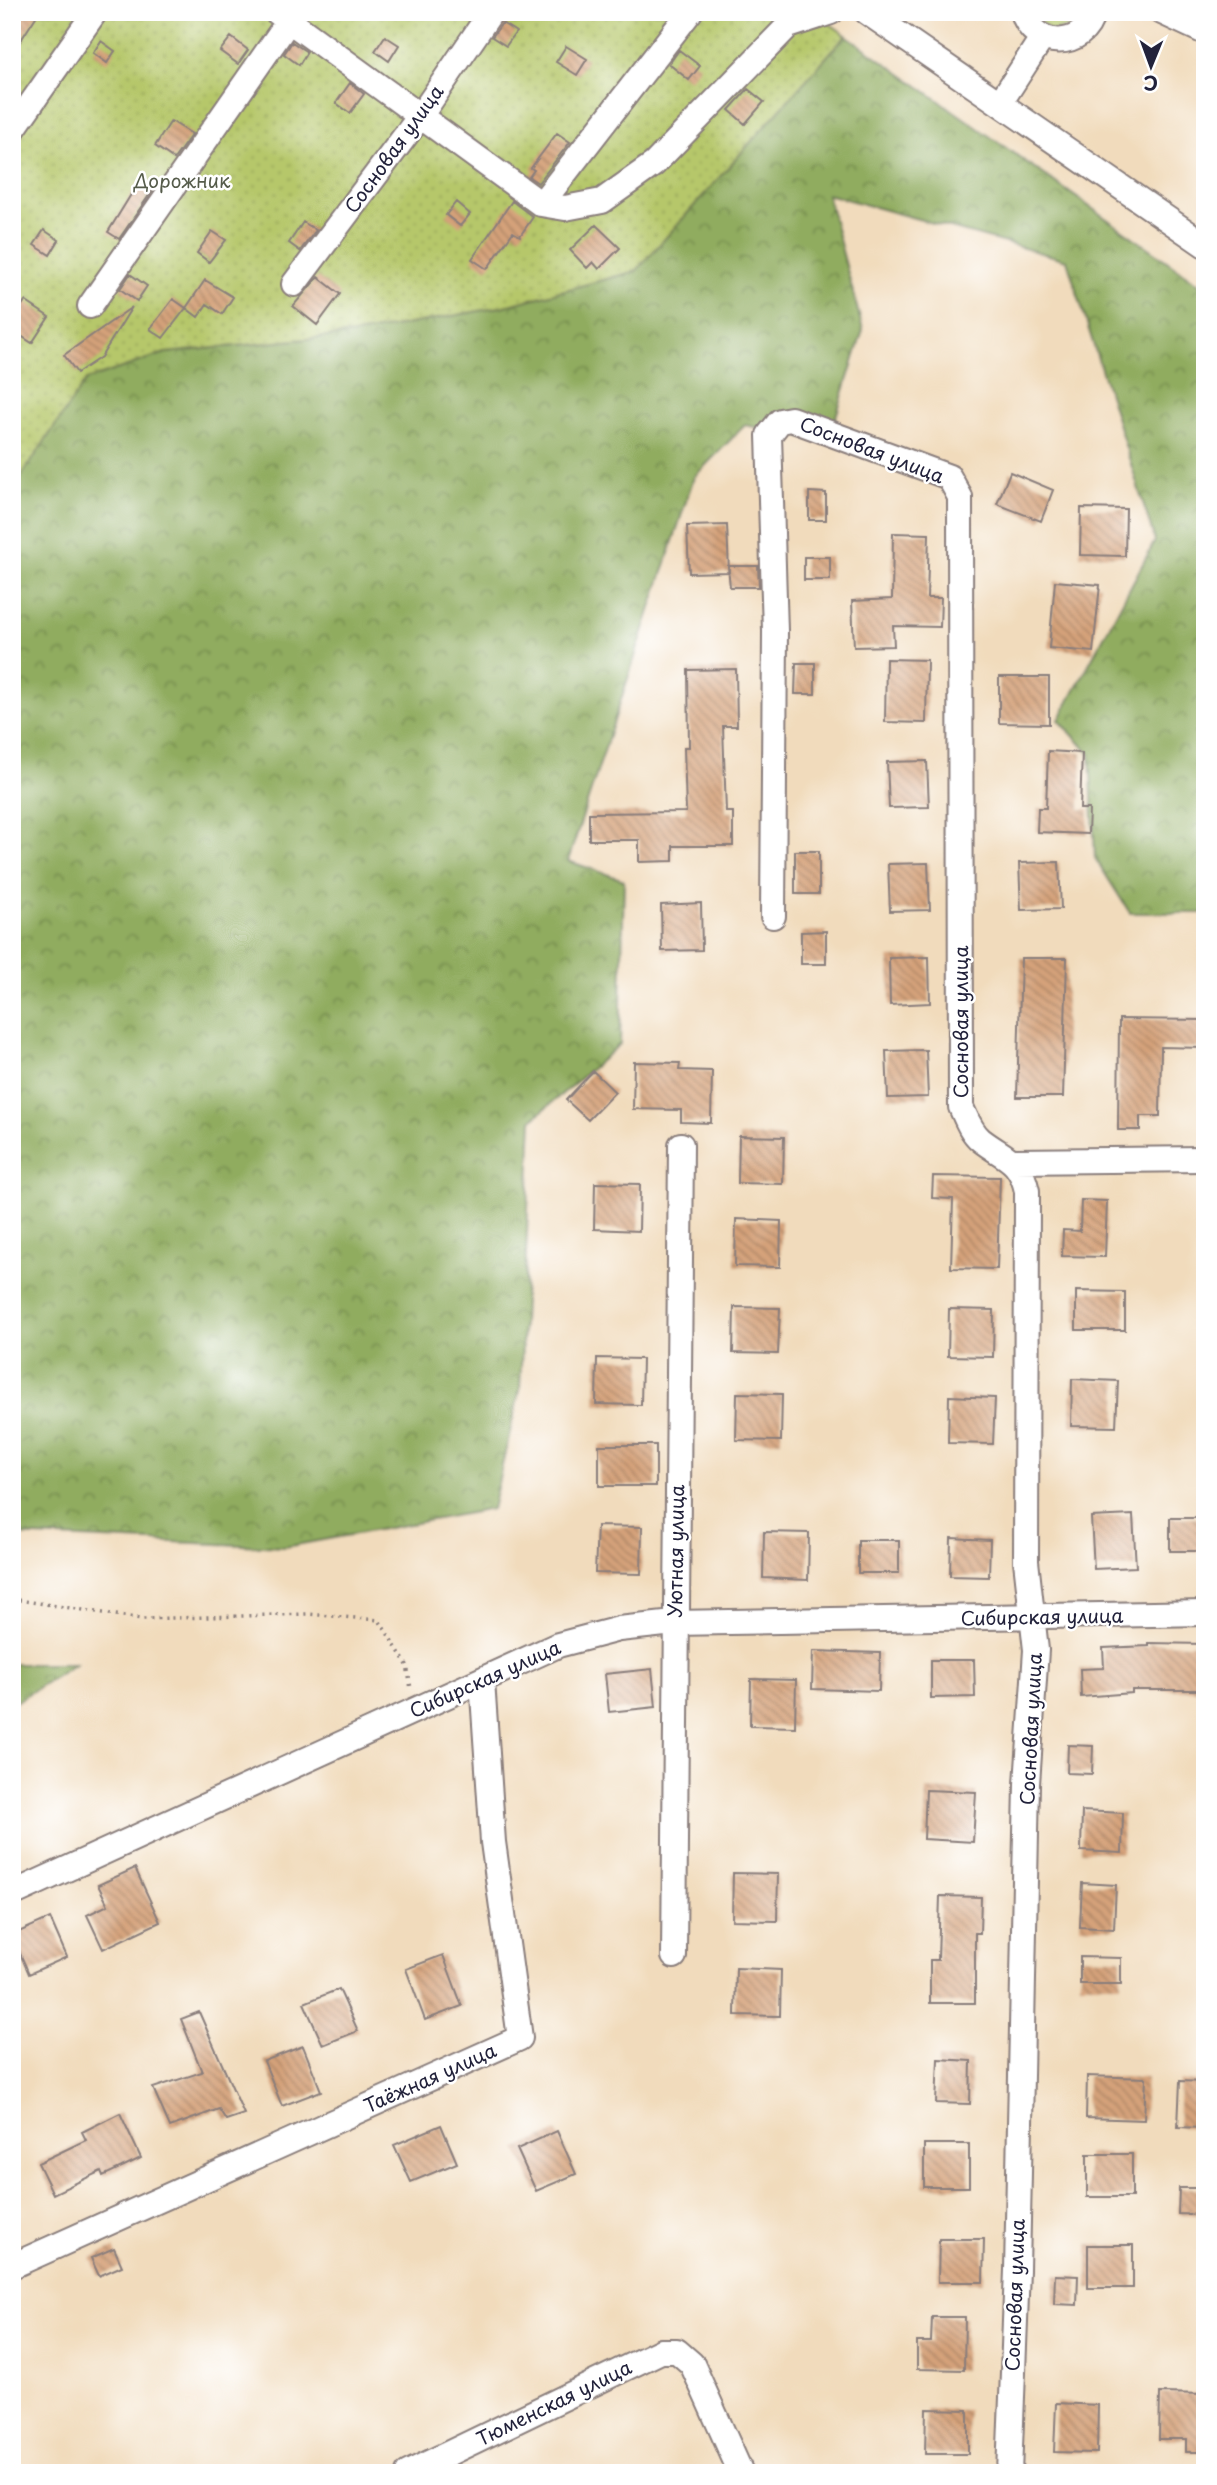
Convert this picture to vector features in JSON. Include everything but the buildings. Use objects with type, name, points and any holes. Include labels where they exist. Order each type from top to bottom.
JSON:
[{"type":"street","points":[[12,131],[94,12]]},
{"type":"street","name":"Сосновая улица","points":[[294,284],[421,115],[492,12]]},
{"type":"street","points":[[541,204],[691,12]]},
{"type":"street","points":[[90,306],[287,15],[541,204],[565,208],[602,201],[654,163],[788,26],[831,12]]},
{"type":"street","points":[[867,12],[1205,245]]},
{"type":"street","points":[[1023,12],[1032,31],[1042,38],[1065,41],[1076,37],[1085,29],[1093,12]]},
{"type":"street","points":[[1162,12],[1205,32]]},
{"type":"street","points":[[1000,103],[1042,38]]},
{"type":"street","name":"Сосновая улица","points":[[773,916],[775,631],[769,435],[780,421],[791,419],[949,477],[960,497],[961,1107],[979,1139],[1014,1161],[1023,1176],[1027,1191],[1027,1561],[1034,1618],[1036,1694],[1027,1784],[1017,2270],[1009,2473]]},
{"type":"street","name":"Уютная улица","points":[[674,1956],[674,1623],[681,1145]]},
{"type":"street","points":[[1014,1161],[1205,1159]]},
{"type":"street","name":"Сибирская улица","points":[[12,1894],[558,1645],[620,1629],[674,1623],[1205,1613]]},
{"type":"street","name":"Таёжная улица","points":[[12,2266],[520,2038],[493,1842],[482,1680]]},
{"type":"street","name":"Тюменская улица","points":[[408,2473],[661,2351],[677,2351],[692,2364],[741,2473]]},
{"type":"path","points":[[12,1599],[142,1619],[307,1614],[379,1620],[407,1665],[415,1711]]},
{"type":"green space","name":"Дорожник","points":[[12,12],[813,12],[846,35],[636,271],[505,306],[356,334],[165,353],[86,380],[20,478],[12,472]]},
{"type":"green space","points":[[1031,12],[1085,12],[1078,25],[1050,32]]},
{"type":"green space","points":[[846,35],[1205,288],[1205,913],[1130,913],[1095,858],[1090,754],[1059,720],[1155,541],[1067,260],[827,194],[863,330],[828,442],[745,425],[694,477],[568,861],[624,880],[620,1044],[532,1120],[520,1389],[492,1509],[285,1547],[12,1535],[12,472],[20,478],[86,380],[166,353],[356,334],[505,306],[636,271]]},
{"type":"green space","points":[[12,1664],[75,1664],[12,1704]]}]
